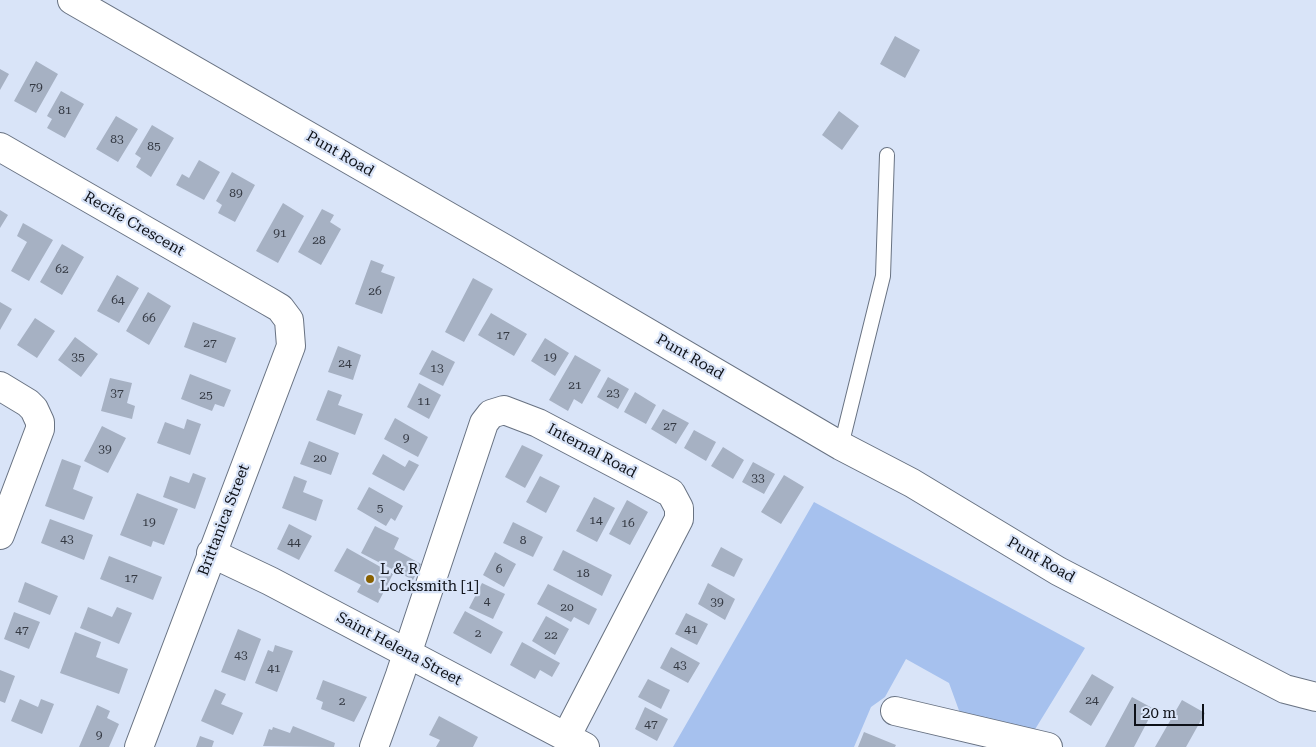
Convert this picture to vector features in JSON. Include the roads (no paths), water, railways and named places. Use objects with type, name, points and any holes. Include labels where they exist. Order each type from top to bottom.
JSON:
[{"type":"street","name":"Punt Road","points":[[72,0],[505,249],[841,446],[912,483],[1058,571],[1285,689],[1316,697]]},
{"type":"street","name":"Recife Crescent","points":[[0,147],[268,300]]},
{"type":"street","name":"Brittanica Street","points":[[139,747],[291,346],[289,320],[280,308],[268,300]]},
{"type":"street","points":[[0,386],[28,402],[34,409],[40,429],[0,534]]},
{"type":"street","name":"Internal Road","points":[[374,747],[408,653],[484,422],[491,414],[504,410],[538,423],[671,493],[678,502],[679,519],[575,742]]},
{"type":"street","name":"Saint Helena Street","points":[[211,553],[270,581],[575,742]]},
{"type":"street","points":[[895,711],[1048,747]]},
{"type":"lane","points":[[841,446],[883,276],[887,155]]},
{"type":"place","name":"L & R Locksmith [1]","points":[[370,579]]}]
